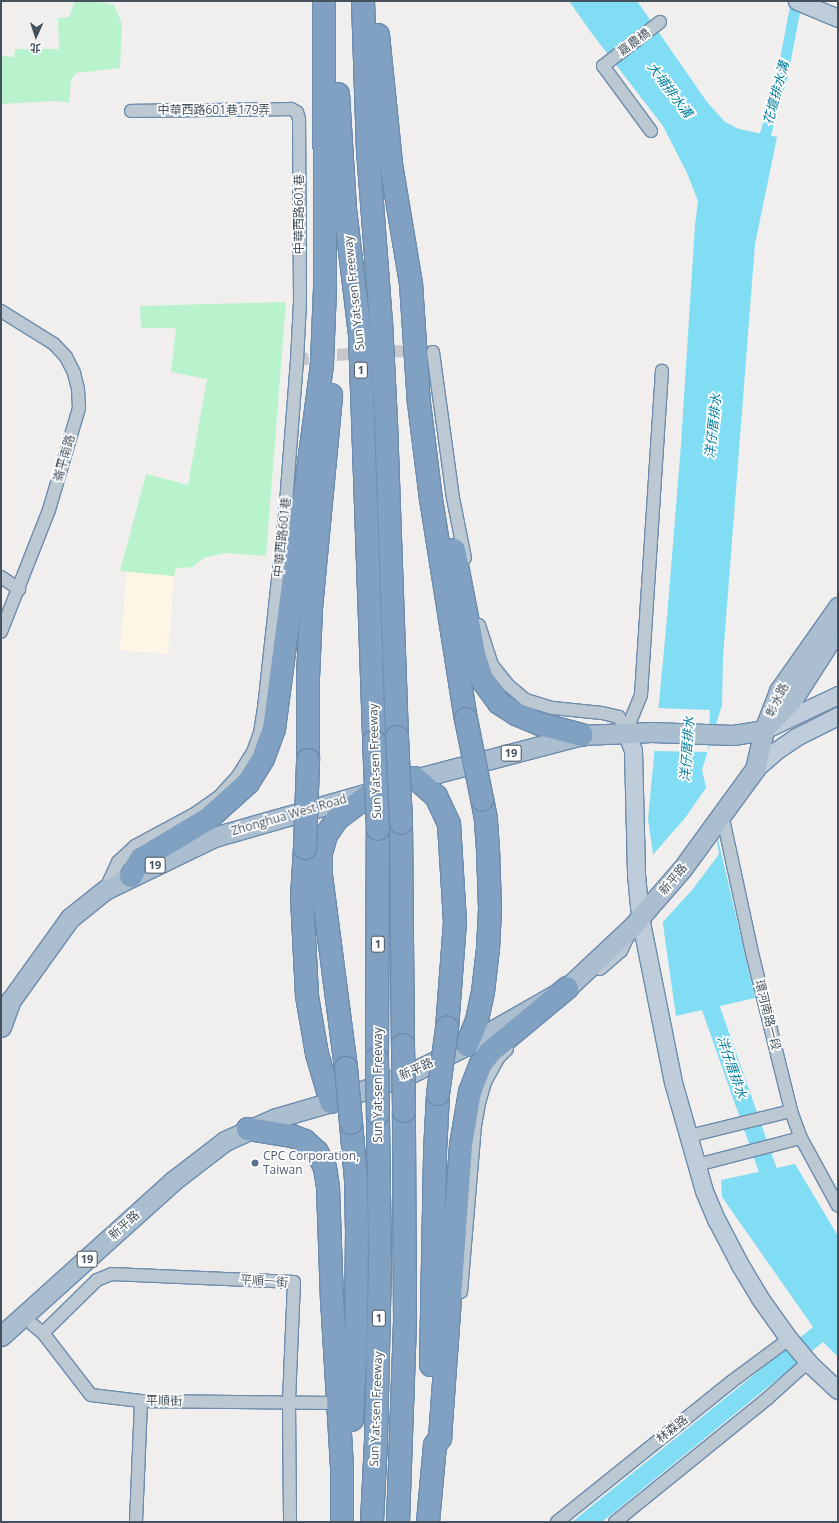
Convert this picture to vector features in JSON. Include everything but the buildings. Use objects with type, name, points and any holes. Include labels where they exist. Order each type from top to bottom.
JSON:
[{"type":"highway","points":[[131,876],[141,859],[208,819],[248,783],[263,758],[274,729],[322,363],[325,289],[324,1]]},
{"type":"highway","name":"Sun Yat-sen Freeway","points":[[332,1],[345,209],[360,334],[378,829],[378,1114],[380,1265],[376,1440],[372,1522]]},
{"type":"highway","name":"Sun Yat-sen Freeway","points":[[363,1],[368,150],[381,321],[386,423],[401,822],[405,1321],[398,1522]]},
{"type":"highway","points":[[375,1],[391,164],[411,284],[421,332],[440,484],[475,658],[483,681],[499,703],[516,714],[540,724],[582,735]]},
{"type":"highway","points":[[411,284],[419,403],[431,499],[466,719],[486,819],[490,909],[488,949],[478,1013],[467,1045]]},
{"type":"highway","points":[[322,363],[332,397],[311,608],[308,678],[308,760],[302,897],[307,996],[317,1054],[331,1102]]},
{"type":"highway","points":[[415,778],[436,796],[449,824],[455,922],[447,1028],[438,1094],[435,1152],[430,1437],[434,1445],[428,1522]]},
{"type":"highway","points":[[350,1522],[357,1230],[356,1180],[346,1068],[321,875],[321,853],[326,835],[337,819],[373,792]]},
{"type":"highway","points":[[434,1445],[440,1438],[461,1145],[470,1092],[481,1064],[490,1052],[567,988]]},
{"type":"highway","points":[[248,1129],[292,1136],[305,1141],[317,1152],[325,1168],[328,1187],[332,1299],[342,1467],[342,1522]]},
{"type":"main road","name":"彰水路","points":[[764,730],[779,691],[838,607]]},
{"type":"main road","name":"彰水路","points":[[764,730],[792,700],[837,637]]},
{"type":"main road","name":"Zhonghua West Road","points":[[1,1027],[11,1000],[70,918],[105,890],[131,876],[214,837],[373,792],[415,778],[582,735],[626,732],[727,735],[764,730]]},
{"type":"main road","name":"新平路","points":[[1,1336],[173,1181],[225,1141],[248,1129],[276,1118],[331,1102],[409,1074],[467,1045],[567,988],[636,921],[682,869],[755,769],[764,730]]},
{"type":"street","points":[[797,1],[838,18]]},
{"type":"street","name":"嘉農橋","points":[[651,131],[603,66],[611,58],[658,24]]},
{"type":"street","name":"中華西路601巷179弄","points":[[131,110],[291,109],[297,112]]},
{"type":"street","name":"中華西路601巷","points":[[105,890],[118,862],[135,846],[196,813],[219,797],[238,776],[253,752],[260,733],[285,516],[297,361],[300,294],[299,119],[297,112]]},
{"type":"street","name":"崙平南路","points":[[1,311],[54,344],[66,357],[74,373],[78,389],[79,408],[49,510],[1,632]]},
{"type":"street","points":[[433,352],[453,498],[481,635],[492,665],[508,685],[526,700],[553,708],[602,713],[619,717],[633,750],[636,921],[672,1076],[704,1191],[736,1259],[759,1297],[789,1339],[808,1362],[838,1390]]},
{"type":"street","points":[[626,732],[641,695],[662,371]]},
{"type":"street","points":[[1,577],[19,589]]},
{"type":"street","points":[[764,730],[838,694]]},
{"type":"street","points":[[755,769],[777,750],[796,737],[838,716]]},
{"type":"street","name":"環河南路一段","points":[[722,814],[752,953],[792,1111],[801,1138],[838,1206]]},
{"type":"street","points":[[448,1416],[464,1261],[475,1126],[485,1082],[499,1057],[506,1050],[621,951],[636,921]]},
{"type":"street","points":[[689,1136],[792,1111]]},
{"type":"street","points":[[697,1165],[801,1138]]},
{"type":"street","name":"平順一街","points":[[43,1333],[97,1280],[112,1274],[294,1282],[289,1403],[290,1522]]},
{"type":"street","name":"平順街","points":[[33,1324],[43,1333],[92,1395],[141,1401],[329,1403]]},
{"type":"street","name":"林森路","points":[[557,1522],[731,1382],[789,1339]]},
{"type":"street","points":[[615,1522],[768,1398],[808,1362]]},
{"type":"street","points":[[136,1522],[141,1401]]},
{"type":"street","points":[[330,1416],[334,1486],[334,1522]]},
{"type":"shaded area","points":[[127,572],[174,576],[168,654],[120,650]]},
{"type":"green space","points":[[75,1],[96,1],[114,5],[122,24],[120,68],[76,73],[71,80],[69,103],[56,101],[1,104],[1,56],[14,57],[15,49],[59,49],[58,18],[69,17]]},
{"type":"green space","points":[[286,302],[266,556],[226,553],[204,558],[193,567],[176,568],[174,576],[120,571],[146,474],[188,485],[207,379],[171,372],[176,328],[141,328],[140,306]]},
{"type":"water","name":"大埔排水溝","points":[[569,1],[637,1],[707,102],[725,122],[739,129],[777,137],[755,244],[723,657],[722,705],[702,770],[755,998],[676,1016],[648,819],[667,618],[681,444],[695,225],[698,201],[687,173],[663,126],[593,35]]},
{"type":"water","points":[[795,1164],[838,1236],[838,1357],[823,1342],[602,1522],[572,1522],[813,1327],[722,1197],[721,1180]]},
{"type":"pier","points":[[656,708],[710,710],[708,752],[652,751]]},
{"type":"pier","points":[[708,785],[719,854],[693,889],[661,924],[651,857],[685,818]]},
{"type":"waterway","name":"花壇排水溝","points":[[758,145],[765,134],[782,75],[796,1]]},
{"type":"waterway","name":"洋仔厝排水","points":[[707,984],[709,1003],[776,1193]]},
{"type":"tunnel","points":[[297,361],[319,356],[420,350],[433,352]]},
{"type":"place","name":"CPC Corporation, Taiwan","points":[[255,1163]]}]
